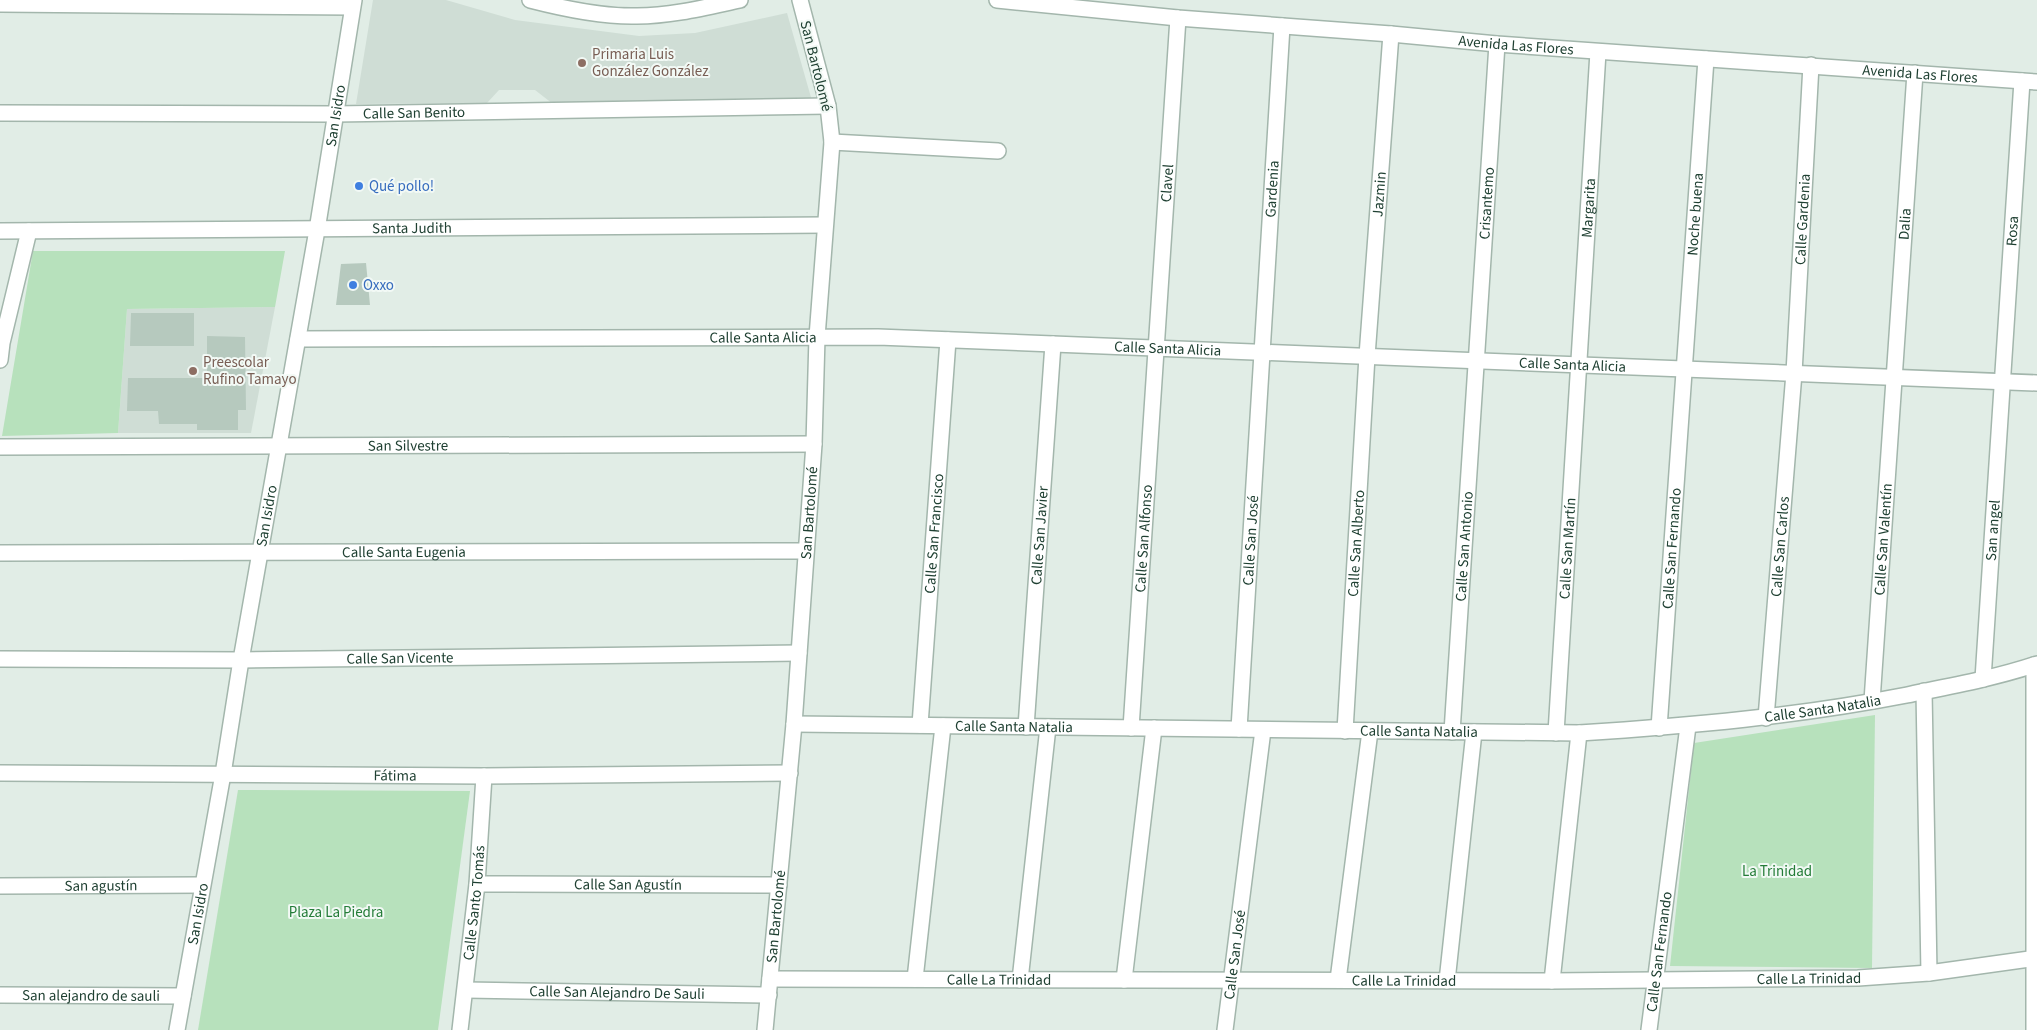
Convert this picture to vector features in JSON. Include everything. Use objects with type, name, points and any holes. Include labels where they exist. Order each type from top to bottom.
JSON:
[{"type":"street","points":[[530,0],[614,16],[637,16],[681,11],[740,0]]},
{"type":"street","name":"San Bartolomé","points":[[766,1030],[794,724],[814,444],[817,337],[832,142],[828,106],[800,0]]},
{"type":"street","name":"Avenida Las Flores","points":[[997,0],[1178,18],[1598,52],[1811,65],[2037,82]]},
{"type":"street","points":[[0,4],[353,4]]},
{"type":"street","name":"San Isidro","points":[[177,1030],[317,230],[353,4]]},
{"type":"street","name":"Clavel","points":[[1156,348],[1178,18]]},
{"type":"street","name":"Gardenia","points":[[1263,352],[1282,26]]},
{"type":"street","name":"Jazmin","points":[[1367,356],[1391,34]]},
{"type":"street","name":"Crisantemo","points":[[1475,361],[1497,44]]},
{"type":"street","name":"Margarita","points":[[1580,365],[1598,52]]},
{"type":"street","name":"Noche buena","points":[[1684,369],[1706,59]]},
{"type":"street","name":"Calle Gardenia","points":[[1794,373],[1811,65]]},
{"type":"street","name":"Dalia","points":[[1895,377],[1915,73]]},
{"type":"street","name":"Rosa","points":[[2003,381],[2022,81]]},
{"type":"street","name":"Calle San Benito","points":[[0,113],[335,114],[828,106]]},
{"type":"street","points":[[832,142],[998,151]]},
{"type":"street","name":"Santa Judith","points":[[0,231],[825,225]]},
{"type":"street","points":[[0,360],[1,343],[29,231]]},
{"type":"street","name":"Calle Santa Alicia","points":[[298,338],[817,337],[948,340],[2037,383]]},
{"type":"street","name":"Calle San Francisco","points":[[920,725],[948,340]]},
{"type":"street","name":"Calle San Javier","points":[[1026,727],[1054,344]]},
{"type":"street","name":"Calle San Alfonso","points":[[1132,728],[1156,348]]},
{"type":"street","name":"Calle San José","points":[[1239,729],[1263,352]]},
{"type":"street","name":"Calle San Alberto","points":[[1345,731],[1367,356]]},
{"type":"street","name":"Calle San Antonio","points":[[1452,732],[1475,361]]},
{"type":"street","name":"Calle San Martín","points":[[1556,733],[1580,365]]},
{"type":"street","name":"Calle San Fernando","points":[[1659,728],[1684,369]]},
{"type":"street","name":"Calle San Carlos","points":[[1766,718],[1794,373]]},
{"type":"street","name":"Calle San Valentín","points":[[1872,701],[1895,377]]},
{"type":"street","name":"San angel","points":[[1983,680],[2003,381]]},
{"type":"street","name":"San Silvestre","points":[[0,447],[814,444]]},
{"type":"street","name":"Calle Santa Eugenia","points":[[0,553],[806,550]]},
{"type":"street","name":"Calle San Vicente","points":[[0,659],[241,660],[799,653]]},
{"type":"street","points":[[2034,1030],[2036,958],[2036,664]]},
{"type":"street","name":"Calle Santa Natalia","points":[[794,724],[1579,733],[1688,726],[1766,718],[1872,701],[1983,680],[2036,664]]},
{"type":"street","points":[[1924,691],[1929,972]]},
{"type":"street","points":[[915,980],[943,726]]},
{"type":"street","name":"Calle San Fernando","points":[[1649,1030],[1657,980],[1688,726]]},
{"type":"street","points":[[1020,980],[1048,727]]},
{"type":"street","points":[[1124,980],[1154,728]]},
{"type":"street","name":"Calle San José","points":[[1225,1030],[1263,730]]},
{"type":"street","points":[[1338,980],[1370,731]]},
{"type":"street","points":[[1447,981],[1474,732]]},
{"type":"street","points":[[1552,981],[1579,733]]},
{"type":"street","name":"Fátima","points":[[0,773],[484,776],[790,773]]},
{"type":"street","name":"Calle Santo Tomás","points":[[460,1030],[466,990],[484,776]]},
{"type":"street","name":"Calle San Agustín","points":[[476,884],[779,885]]},
{"type":"street","name":"San agustín","points":[[0,886],[202,885]]},
{"type":"street","name":"Calle La Trinidad","points":[[770,979],[1552,981],[1858,978],[1929,972],[2036,958]]},
{"type":"street","name":"Calle San Alejandro De Sauli","points":[[466,990],[769,995]]},
{"type":"street","name":"San alejandro de sauli","points":[[0,995],[183,996]]},
{"type":"shaded area","name":"Primaria Luis González González","points":[[373,0],[446,0],[515,20],[639,36],[695,33],[787,13],[812,101],[553,104],[535,90],[499,90],[487,103],[356,104]]},
{"type":"shaded area","name":"Preescolar Rufino Tamayo","points":[[275,307],[251,433],[118,433],[127,309]]},
{"type":"green space","points":[[33,251],[285,251],[275,307],[127,309],[118,433],[2,436]]},
{"type":"green space","name":"La Trinidad","points":[[1875,715],[1872,968],[1670,966],[1694,743]]},
{"type":"green space","name":"Plaza La Piedra","points":[[238,790],[470,791],[438,1030],[198,1030]]},
{"type":"building","name":"Oxxo","points":[[366,263],[370,305],[336,305],[341,264]]},
{"type":"building","points":[[131,313],[194,313],[194,346],[130,346]]},
{"type":"building","points":[[207,336],[245,337],[246,410],[238,410],[238,430],[197,430],[197,424],[159,424],[158,411],[127,411],[128,378],[207,378]]},
{"type":"place","name":"Primaria Luis González González","points":[[582,63]]},
{"type":"place","name":"Qué pollo!","points":[[359,186]]},
{"type":"place","name":"Oxxo","points":[[353,285]]},
{"type":"place","name":"Preescolar Rufino Tamayo","points":[[193,371]]}]
